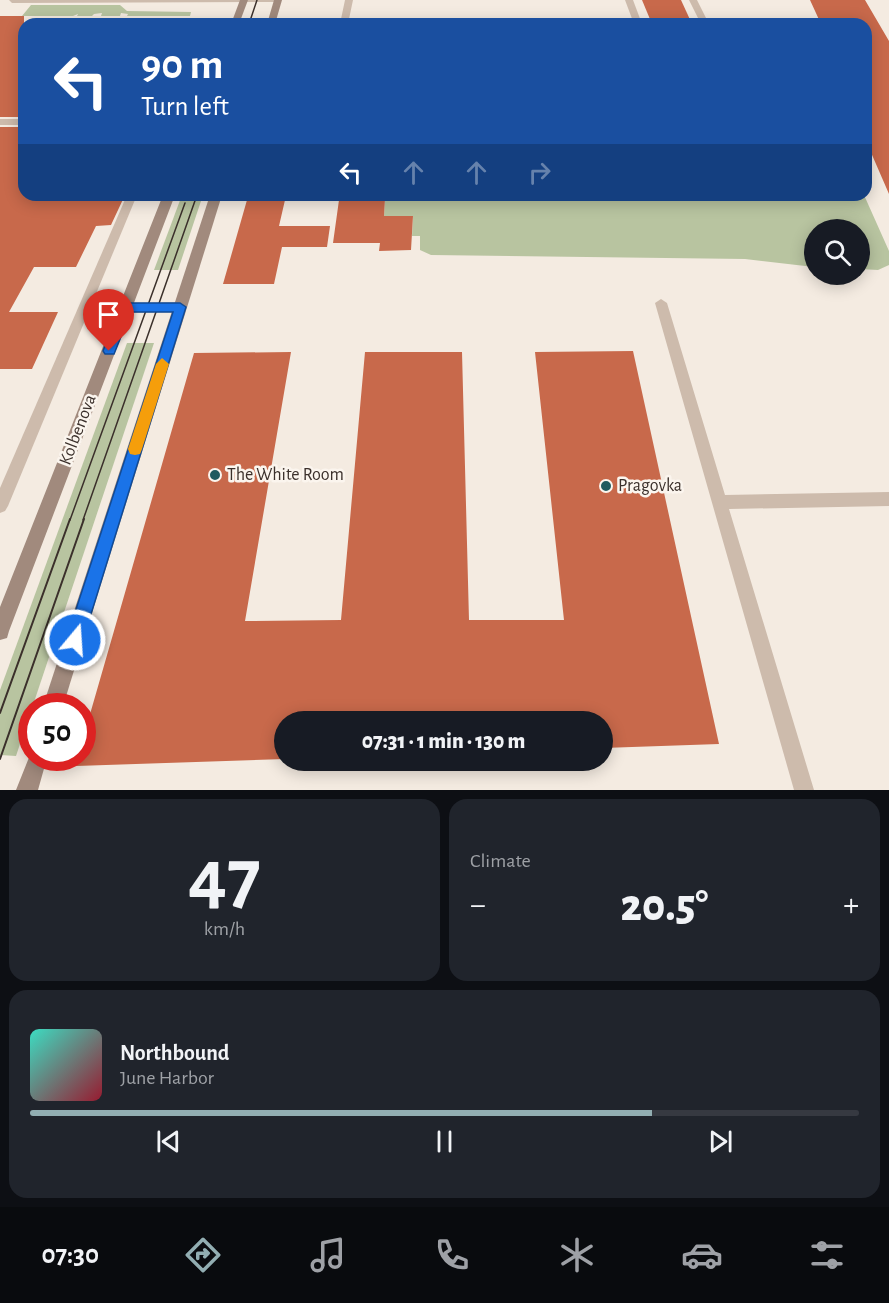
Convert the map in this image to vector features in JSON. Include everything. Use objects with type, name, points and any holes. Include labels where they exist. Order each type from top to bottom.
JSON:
[{"type":"main road","points":[[237,18],[244,0]]},
{"type":"main road","points":[[273,18],[278,0]]},
{"type":"main road","name":"Kolbenova","points":[[0,630],[167,201]]},
{"type":"main road","points":[[57,693],[214,201]]},
{"type":"main road","points":[[27,790],[33,771]]},
{"type":"street","points":[[345,18],[349,0]]},
{"type":"street","points":[[126,308],[180,307]]},
{"type":"lane","points":[[12,1],[278,0]]},
{"type":"lane","points":[[629,0],[636,18]]},
{"type":"lane","points":[[693,0],[702,18]]},
{"type":"lane","points":[[0,122],[18,122]]},
{"type":"lane","points":[[0,506],[129,201]]},
{"type":"lane","points":[[661,303],[804,790]]},
{"type":"lane","points":[[719,502],[889,499]]},
{"type":"green space","points":[[31,5],[120,5],[127,11],[191,12],[190,16],[127,16],[128,14],[121,13],[120,16],[101,16],[102,13],[92,16],[77,16],[78,14],[73,16],[22,16]]},
{"type":"green space","points":[[180,201],[201,201],[178,270],[154,270]]},
{"type":"green space","points":[[385,201],[867,201],[889,251],[889,265],[878,270],[870,270],[870,219],[804,219],[804,266],[745,259],[431,255],[420,250],[420,236],[412,236],[413,216],[384,216]]},
{"type":"green space","points":[[127,343],[154,343],[37,693],[18,693],[18,750],[16,756],[0,755],[0,690]]},
{"type":"building","points":[[642,0],[681,0],[689,18],[650,18]]},
{"type":"building","points":[[810,0],[865,0],[889,41],[889,194],[872,155],[872,18],[818,18]]},
{"type":"building","points":[[0,16],[24,16],[24,18],[18,18],[18,117],[0,117]]},
{"type":"building","points":[[0,127],[18,127],[18,201],[122,201],[111,225],[96,226],[76,267],[34,267],[9,312],[58,312],[32,369],[0,369]]},
{"type":"building","points":[[247,201],[285,201],[279,226],[330,226],[327,247],[282,247],[274,284],[223,284]]},
{"type":"building","points":[[339,201],[385,201],[384,216],[413,216],[411,250],[379,251],[380,243],[333,243]]},
{"type":"building","name":"Pragovka","points":[[633,351],[719,744],[613,748],[613,711],[274,711],[274,759],[96,765],[96,693],[194,353],[291,352],[245,621],[341,620],[365,352],[462,352],[469,620],[564,620],[535,352]]},
{"type":"tram line","points":[[251,18],[257,0]]},
{"type":"tram line","points":[[83,520],[195,201]]},
{"type":"tram line","points":[[70,520],[185,203]]},
{"type":"tram line","points":[[0,713],[70,519]]},
{"type":"tram line","points":[[0,759],[84,519]]},
{"type":"slow traffic","points":[[135,449],[162,364]]},
{"type":"place","name":"The White Room","points":[[215,475]]},
{"type":"place","name":"Pragovka","points":[[606,486]]},
{"type":"route","points":[[75,640],[180,307],[126,308],[109,351]]}]
